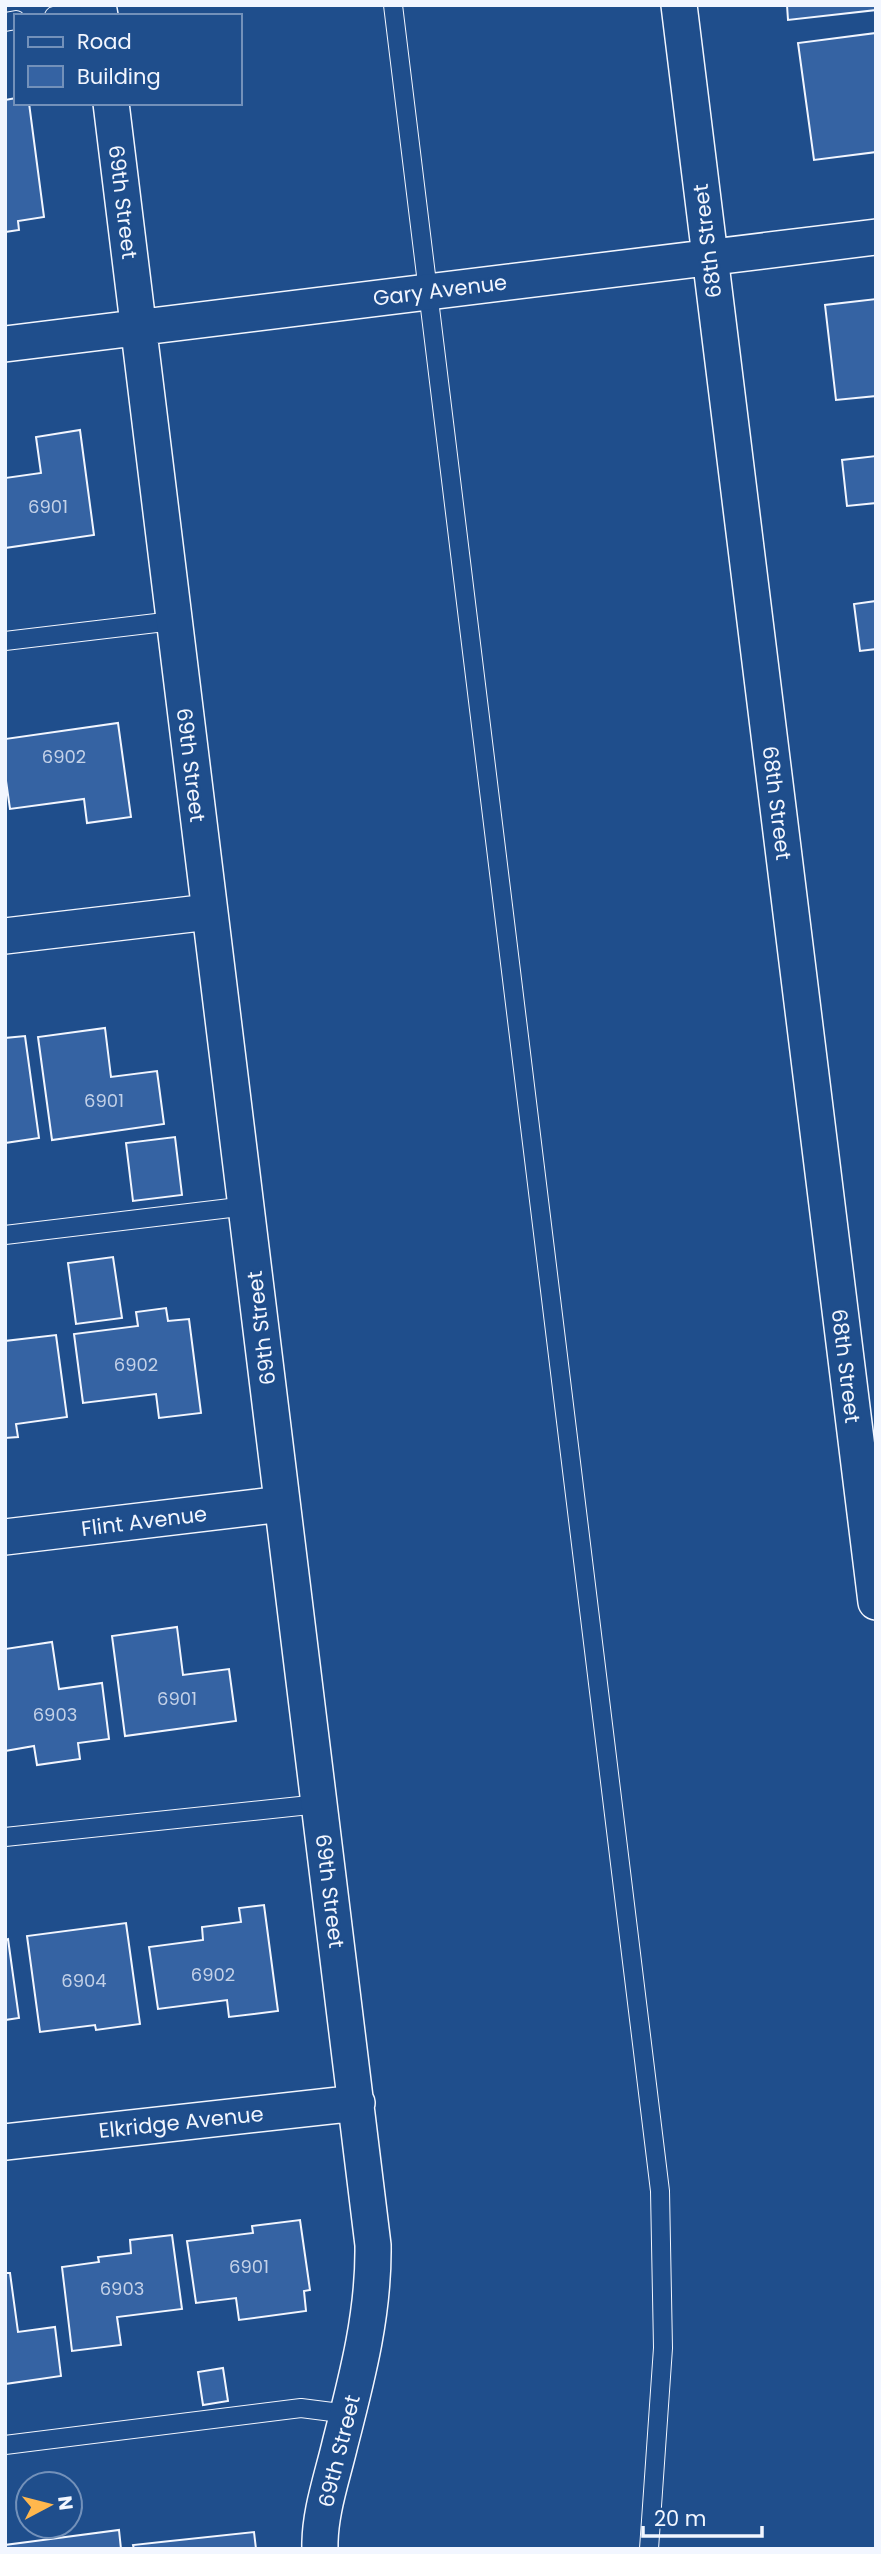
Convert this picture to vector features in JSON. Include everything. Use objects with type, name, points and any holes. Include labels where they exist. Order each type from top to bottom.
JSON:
[{"type":"street","name":"68th Street","points":[[679,5],[876,1602]]},
{"type":"street","name":"69th Street","points":[[111,105],[373,2245],[374,2279],[362,2359],[325,2504],[320,2549]]},
{"type":"street","name":"Gary Avenue","points":[[5,344],[876,237]]},
{"type":"street","points":[[5,936],[209,912]]},
{"type":"street","name":"Flint Avenue","points":[[5,1537],[282,1504]]},
{"type":"street","name":"Elkridge Avenue","points":[[5,2142],[357,2103]]},
{"type":"lane","points":[[393,5],[660,2191],[663,2348],[649,2549]]},
{"type":"lane","points":[[69,14],[99,10]]},
{"type":"lane","points":[[5,640],[173,621]]},
{"type":"lane","points":[[5,1235],[247,1206]]},
{"type":"lane","points":[[5,1838],[319,1804]]},
{"type":"lane","points":[[5,2445],[301,2408],[348,2414]]},
{"type":"building","points":[[787,5],[876,5],[876,10],[788,20]]},
{"type":"building","points":[[876,33],[876,152],[814,160],[798,43]]},
{"type":"building","points":[[14,98],[14,105],[29,105],[44,217],[18,221],[19,230],[5,232],[5,100]]},
{"type":"building","points":[[876,299],[876,396],[836,400],[825,305]]},
{"type":"building","points":[[80,430],[94,535],[5,548],[5,478],[41,473],[36,437]]},
{"type":"building","points":[[876,456],[876,503],[847,506],[842,460]]},
{"type":"building","points":[[876,601],[876,649],[860,651],[854,604]]},
{"type":"building","points":[[118,723],[131,817],[87,823],[84,799],[10,809],[5,774],[5,739]]},
{"type":"building","points":[[105,1028],[111,1077],[157,1071],[164,1124],[52,1140],[38,1037]]},
{"type":"building","points":[[25,1036],[39,1138],[5,1143],[5,1038]]},
{"type":"building","points":[[175,1137],[182,1195],[133,1201],[126,1143]]},
{"type":"building","points":[[113,1257],[122,1318],[76,1324],[68,1263]]},
{"type":"building","points":[[166,1308],[168,1321],[189,1319],[201,1413],[159,1418],[156,1394],[83,1403],[74,1334],[138,1326],[136,1312]]},
{"type":"building","points":[[56,1335],[67,1417],[16,1424],[18,1437],[5,1438],[5,1341]]},
{"type":"building","points":[[177,1627],[183,1675],[229,1669],[236,1721],[125,1736],[112,1636]]},
{"type":"building","points":[[52,1642],[59,1689],[102,1683],[109,1739],[78,1743],[80,1759],[37,1765],[34,1746],[5,1751],[5,1649]]},
{"type":"building","points":[[264,1905],[278,2011],[229,2017],[227,2000],[158,2009],[149,1947],[203,1940],[202,1927],[241,1922],[239,1908]]},
{"type":"building","points":[[126,1923],[140,2024],[96,2030],[95,2025],[40,2032],[27,1936]]},
{"type":"building","points":[[8,1939],[19,2018],[5,2020],[5,1940]]},
{"type":"building","points":[[300,2220],[310,2290],[304,2291],[306,2311],[239,2320],[236,2298],[196,2303],[187,2241],[253,2233],[252,2226]]},
{"type":"building","points":[[172,2235],[182,2309],[117,2317],[121,2345],[72,2351],[62,2267],[99,2262],[98,2257],[131,2253],[130,2240]]},
{"type":"building","points":[[5,2273],[10,2273],[18,2332],[55,2327],[61,2376],[5,2384]]},
{"type":"building","points":[[223,2368],[228,2401],[203,2405],[198,2372]]},
{"type":"building","points":[[119,2530],[121,2549],[5,2549],[5,2545],[43,2540],[84,2540],[84,2535]]},
{"type":"building","points":[[254,2532],[256,2549],[134,2549],[133,2545]]}]
